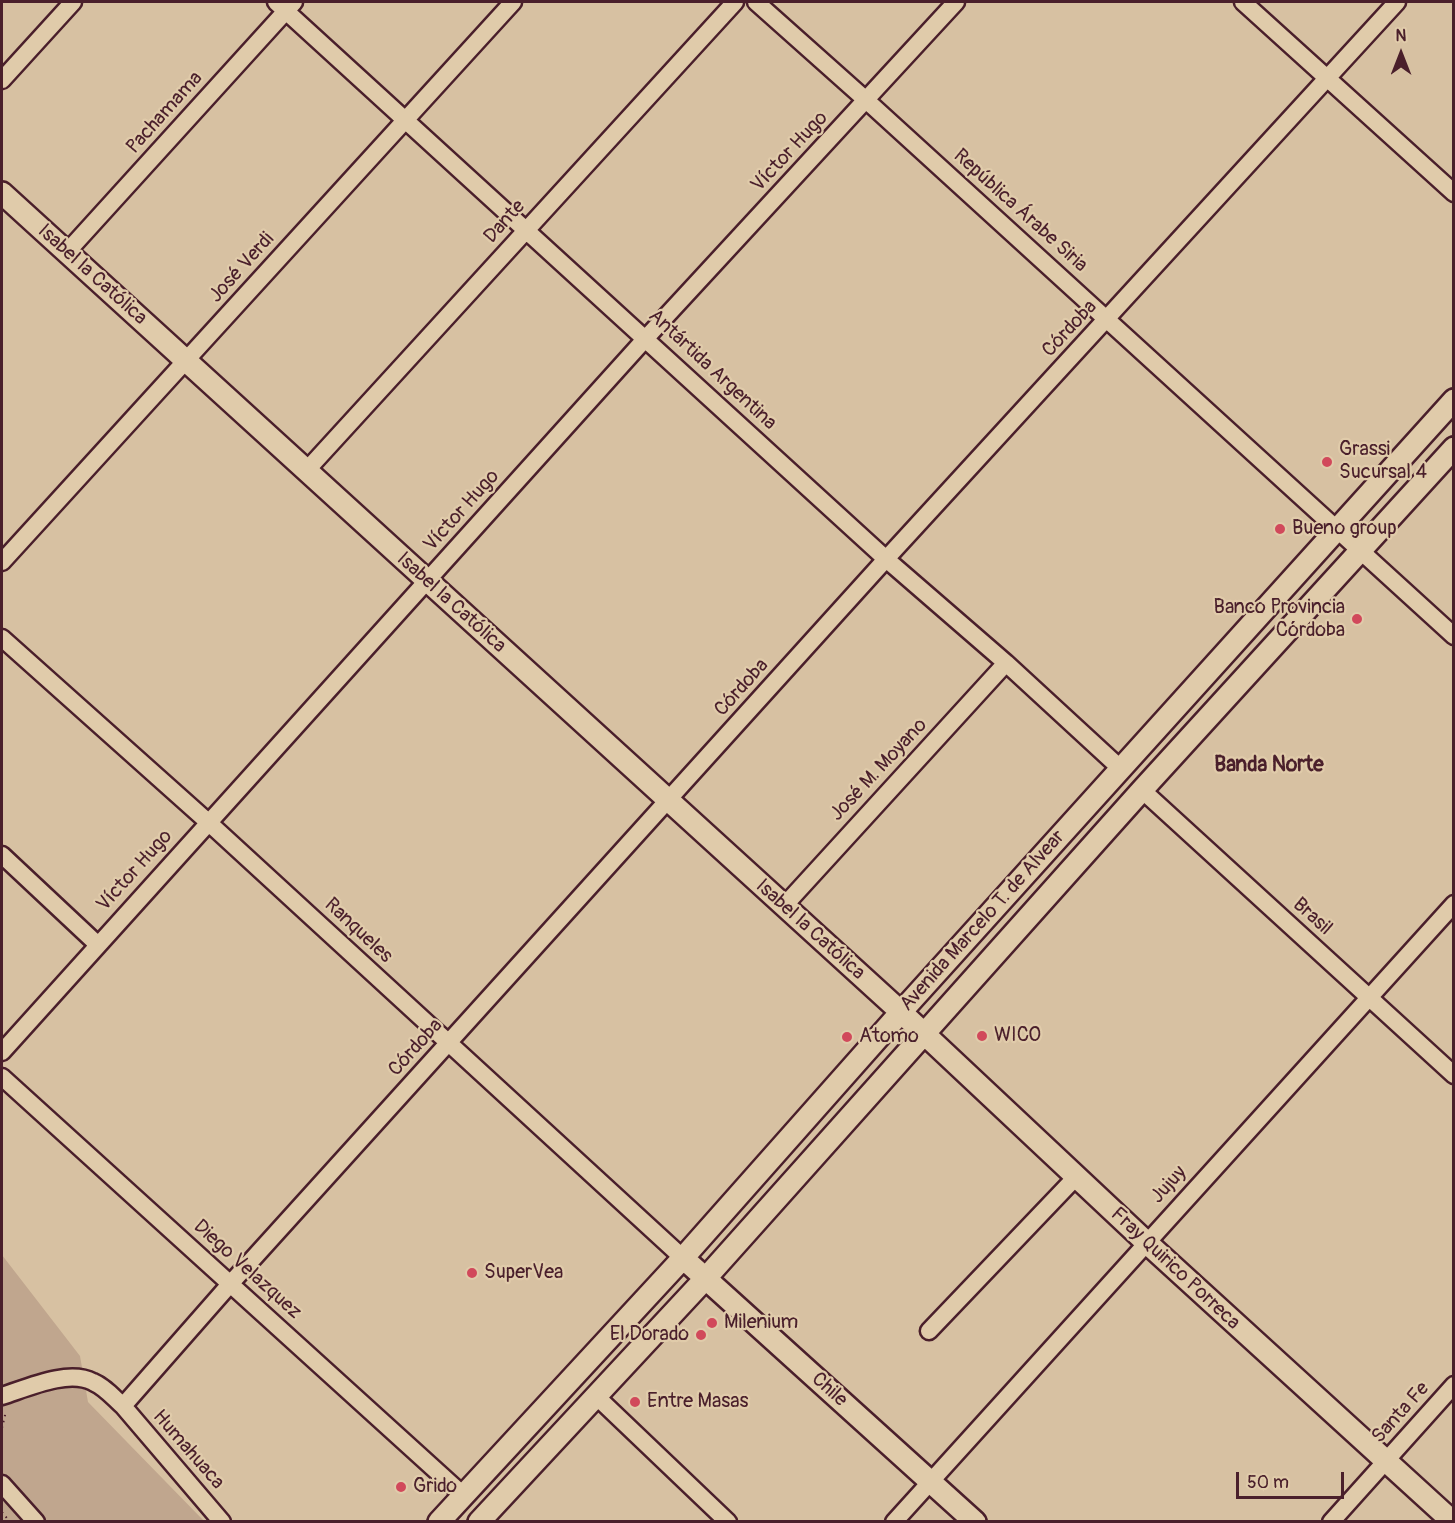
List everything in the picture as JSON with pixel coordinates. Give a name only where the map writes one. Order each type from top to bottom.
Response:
[{"type":"main road","name":"Isabel la Católica","points":[[2,193],[901,1012]]},
{"type":"main road","name":"Avenida Marcelo T. de Alvear","points":[[439,1521],[683,1258],[1120,768],[1454,400]]},
{"type":"main road","name":"Avenida Marcelo T. de Alvear","points":[[486,1519],[705,1279],[1142,790],[1454,448]]},
{"type":"main road","name":"Fray Quirico Porreca","points":[[901,1012],[1146,1242],[1453,1521]]},
{"type":"main road","name":"Chile","points":[[683,1258],[975,1521]]},
{"type":"street","points":[[2,80],[73,2]]},
{"type":"street","name":"José Verdi","points":[[2,562],[513,2]]},
{"type":"street","name":"Dante","points":[[306,471],[735,2]]},
{"type":"street","name":"República Árabe Siria","points":[[756,2],[1454,636]]},
{"type":"street","name":"Víctor Hugo","points":[[2,1052],[646,338],[956,2]]},
{"type":"street","points":[[1243,2],[1454,193]]},
{"type":"street","name":"Córdoba","points":[[123,1406],[231,1283],[886,559],[1397,2]]},
{"type":"street","name":"Antártida Argentina","points":[[285,5],[406,120],[886,559],[1006,663],[1120,768]]},
{"type":"street","name":"Pachamama","points":[[67,252],[285,5]]},
{"type":"street","name":"Ranqueles","points":[[2,638],[208,822],[683,1258]]},
{"type":"street","name":"José M. Moyano","points":[[784,906],[1006,663]]},
{"type":"street","name":"Brasil","points":[[1142,790],[1454,1075]]},
{"type":"street","points":[[2,855],[97,944]]},
{"type":"street","name":"Jujuy","points":[[894,1521],[1454,904]]},
{"type":"street","name":"Diego Velazquez","points":[[2,1077],[463,1495]]},
{"type":"street","points":[[929,1331],[1076,1177]]},
{"type":"street","name":"Humahuaca","points":[[2,1396],[72,1376],[92,1381],[105,1389],[123,1406],[222,1521]]},
{"type":"street","name":"Santa Fe","points":[[1331,1521],[1454,1385]]},
{"type":"street","points":[[597,1397],[728,1521]]},
{"type":"street","points":[[2,1484],[36,1521]]},
{"type":"path","points":[[2,1512],[10,1521]]},
{"type":"shaded area","points":[[2,1255],[80,1356],[88,1402],[204,1521],[2,1521]]},
{"type":"place","name":"Grassi Sucursal 4","points":[[1327,462]]},
{"type":"place","name":"Bueno group","points":[[1280,529]]},
{"type":"place","name":"Banco Provincia Córdoba","points":[[1357,619]]},
{"type":"place","name":"WICO","points":[[982,1036]]},
{"type":"place","name":"Atomo","points":[[847,1037]]},
{"type":"place","name":"SuperVea","points":[[472,1273]]},
{"type":"place","name":"Milenium","points":[[712,1323]]},
{"type":"place","name":"El Dorado","points":[[701,1335]]},
{"type":"place","name":"Entre Masas","points":[[635,1402]]},
{"type":"place","name":"Grido","points":[[401,1487]]},
{"type":"district","name":"Banda Norte","points":[[1269,766]]}]
